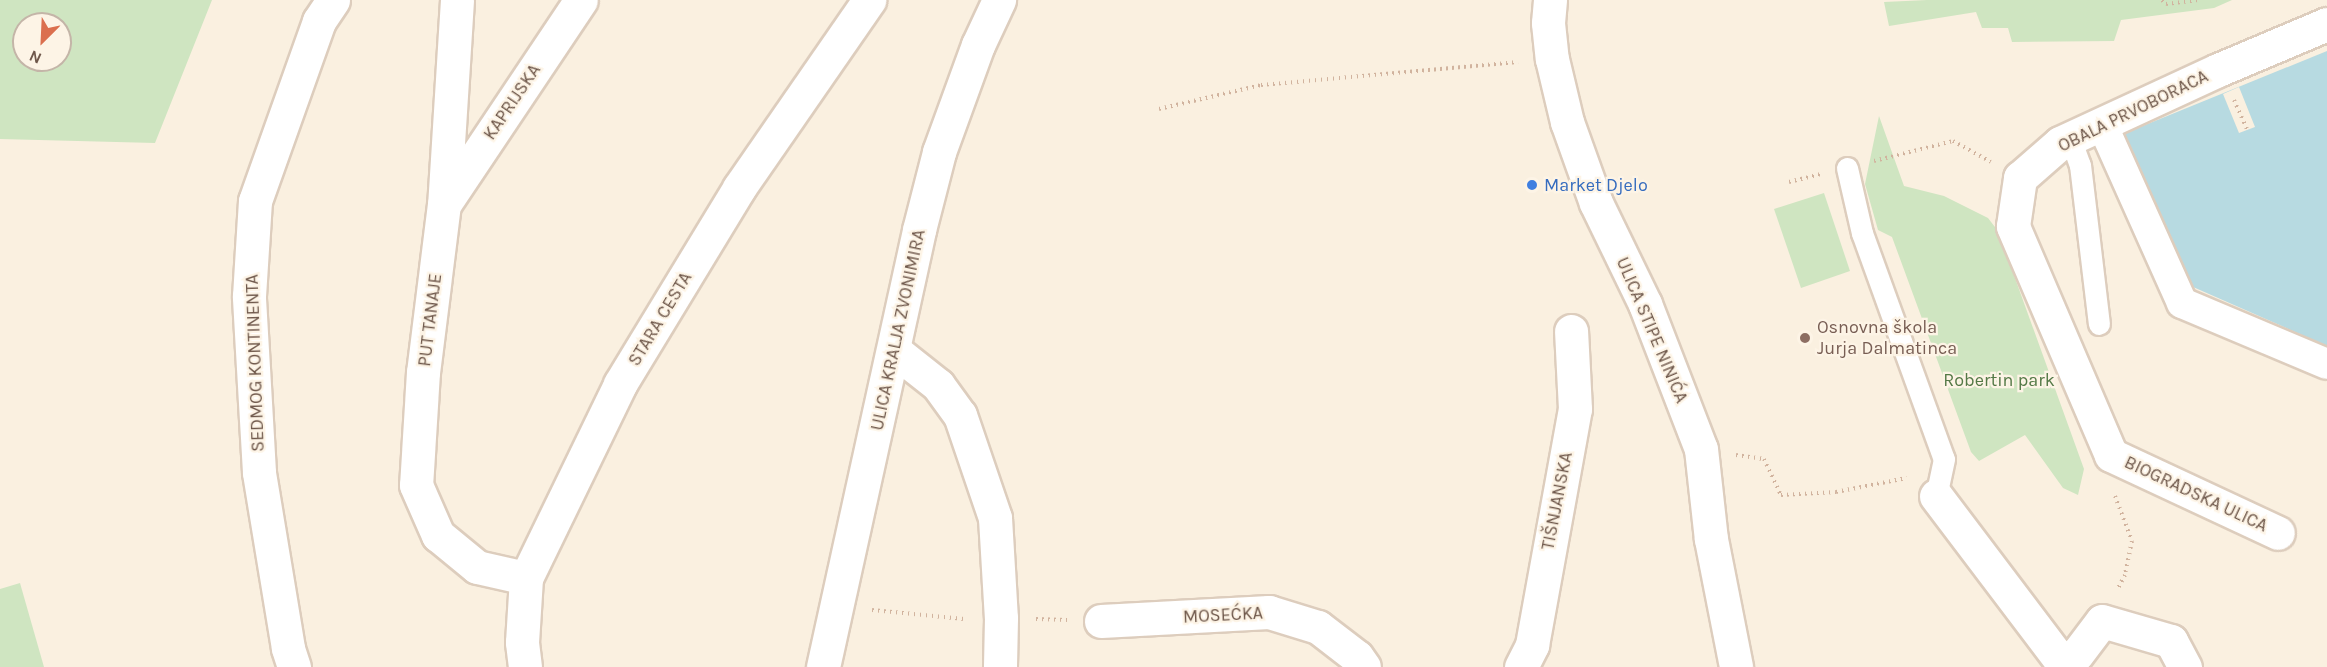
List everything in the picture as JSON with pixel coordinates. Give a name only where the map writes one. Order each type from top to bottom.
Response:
[{"type":"street","name":"SEDMOG KONTINENTA","points":[[294,667],[288,648],[259,472],[249,296],[255,201],[319,21],[333,0]]},
{"type":"street","name":"PUT TANAJE","points":[[457,0],[444,204],[423,372],[416,485],[438,535],[477,567],[526,578]]},
{"type":"street","name":"KAPRIJSKA","points":[[444,204],[581,0]]},
{"type":"street","name":"STARA CESTA","points":[[525,667],[522,642],[526,578],[620,384],[740,188],[869,0]]},
{"type":"street","name":"ULICA KRALJA ZVONIMIRA","points":[[823,667],[895,351],[919,230],[939,152],[978,45],[999,0]]},
{"type":"street","name":"ULICA STIPE NINIĆA","points":[[1550,0],[1548,23],[1552,59],[1567,122],[1596,203],[1645,304],[1701,449],[1711,539],[1736,667]]},
{"type":"street","name":"OBALA PRVOBORACA","points":[[2020,178],[2060,143],[2218,70],[2327,24]]},
{"type":"street","points":[[2102,124],[2182,303],[2327,364]]},
{"type":"street","points":[[2020,178],[2013,226],[2110,467]]},
{"type":"street","name":"TIŠNJANSKA","points":[[1521,667],[1532,645],[1575,409],[1571,331]]},
{"type":"street","points":[[895,351],[938,385],[960,415],[995,518],[1001,618],[1000,667]]},
{"type":"street","name":"BIOGRADSKA ULICA","points":[[2110,467],[2278,533]]},
{"type":"street","points":[[1936,496],[2059,664],[2077,654],[2102,621],[2171,641],[2185,667]]},
{"type":"street","name":"MOSEĆKA","points":[[1101,621],[1269,612],[1318,627],[1357,657],[1364,667]]},
{"type":"lane","points":[[2070,138],[2080,165],[2100,324]]},
{"type":"lane","points":[[1847,168],[1862,233],[1944,459],[1936,496]]},
{"type":"path","points":[[2163,0],[2166,4],[2200,0]]},
{"type":"path","points":[[1159,109],[1261,84],[1552,59]]},
{"type":"path","points":[[2230,91],[2247,129]]},
{"type":"path","points":[[1953,141],[2020,178]]},
{"type":"path","points":[[1701,449],[1764,459],[1781,495],[1836,492],[1906,477],[1936,496]]},
{"type":"path","name":"BIOGRADSKA ULICA","points":[[2102,621],[2125,575],[2132,541],[2110,467]]},
{"type":"green space","points":[[0,0],[212,0],[155,143],[0,139]]},
{"type":"green space","points":[[2232,0],[2214,8],[2121,20],[2114,41],[2012,42],[2008,28],[1982,28],[1976,12],[1889,26],[1884,2]]},
{"type":"green space","name":"Robertin park","points":[[1879,116],[1904,186],[1944,196],[1988,218],[1998,231],[2084,469],[2078,495],[2063,488],[2025,435],[1979,461],[1971,452],[1892,237],[1878,230],[1865,184]]},
{"type":"green space","points":[[1824,193],[1850,271],[1801,288],[1774,209]]},
{"type":"green space","points":[[20,583],[44,667],[0,667],[0,589]]},
{"type":"water","points":[[2327,51],[2327,346],[2184,283],[2123,134]]},
{"type":"pier","points":[[2239,87],[2255,127],[2239,133],[2223,94]]},
{"type":"place","name":"Market Djelo","points":[[1532,185]]},
{"type":"place","name":"Osnovna škola Jurja Dalmatinca","points":[[1805,338]]}]
